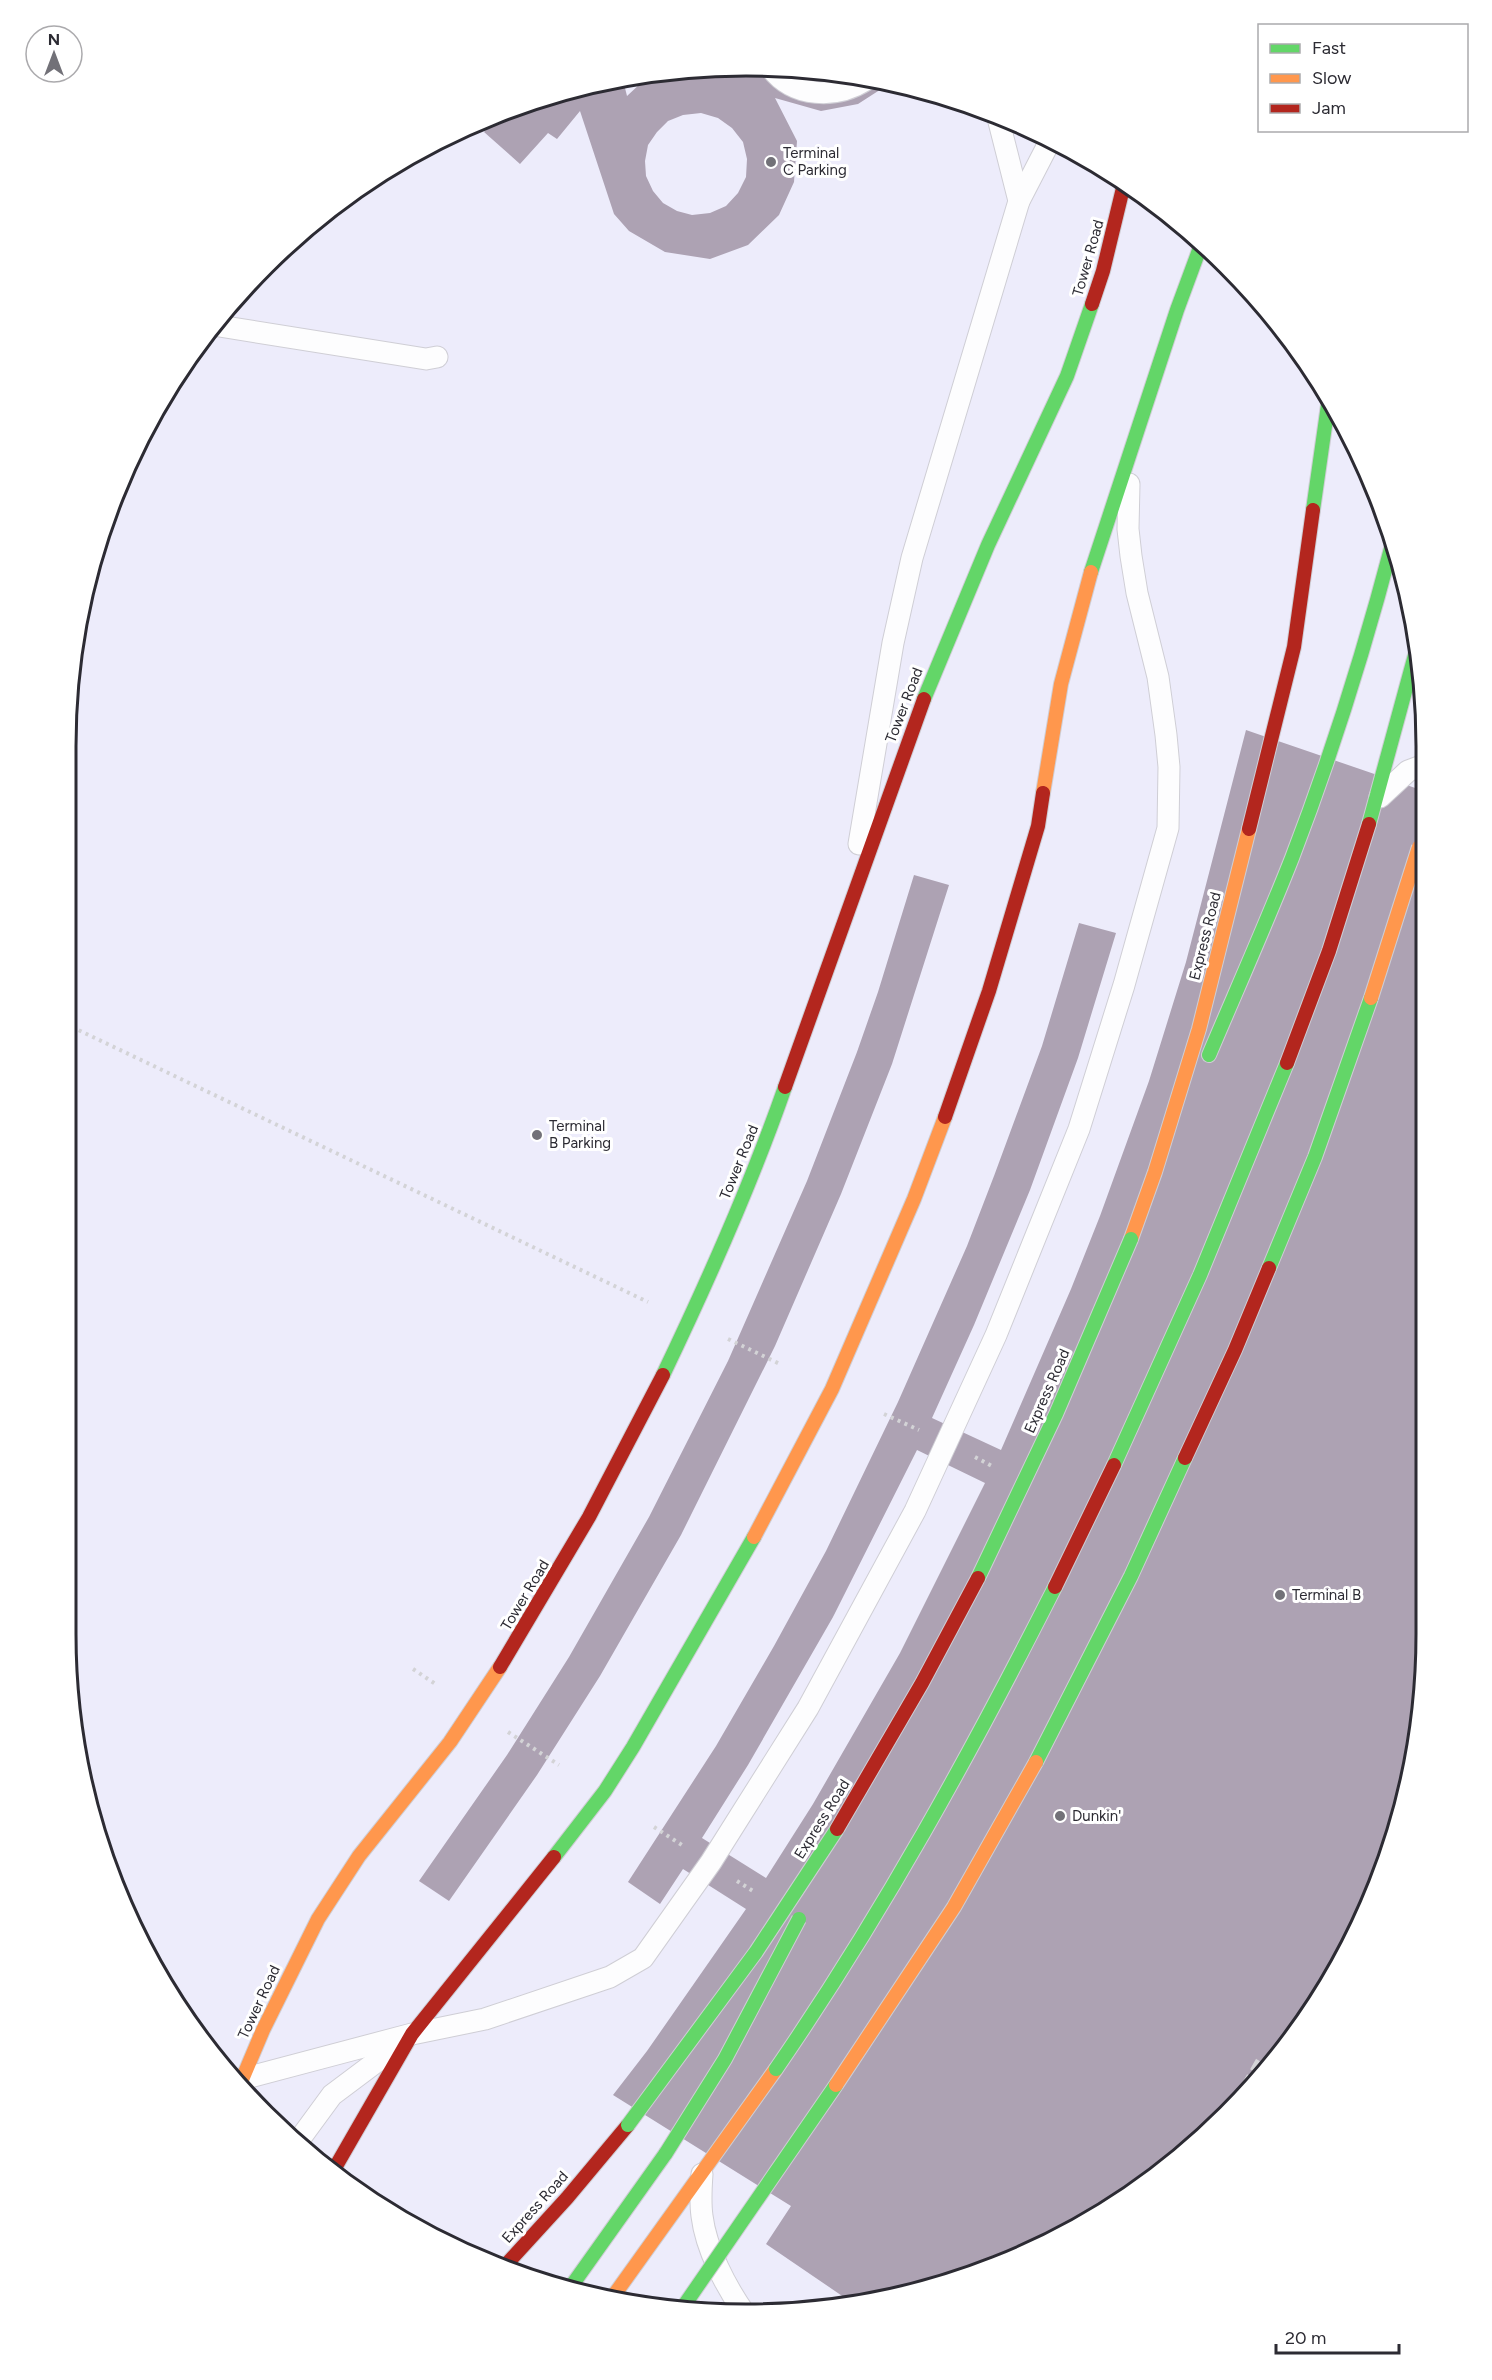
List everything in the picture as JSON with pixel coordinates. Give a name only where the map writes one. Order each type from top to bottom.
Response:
[{"type":"street","name":"Tower Road","points":[[244,2076],[263,2030],[318,1919],[359,1856],[450,1742],[485,1692],[552,1583],[643,1415],[702,1293],[764,1147],[927,689],[998,524],[1067,376],[1103,272],[1122,192]]},
{"type":"street","points":[[337,2164],[412,2034],[605,1791],[661,1701],[739,1565],[832,1389],[914,1199],[965,1064],[1038,826],[1061,684],[1071,638],[1130,449],[1198,253]]},
{"type":"street","name":"Express Road","points":[[510,2260],[567,2198],[628,2125],[755,1954],[868,1777],[945,1640],[1010,1515],[1131,1239],[1159,1162],[1199,1029],[1294,647],[1327,413]]},
{"type":"street","points":[[1204,1066],[1291,861],[1337,731],[1388,558]]},
{"type":"street","points":[[617,2291],[808,2023],[890,1896],[973,1747],[1092,1515],[1221,1226],[1293,1051],[1333,938],[1411,670]]},
{"type":"street","points":[[687,2301],[870,2035],[954,1907],[1028,1777],[1131,1576],[1235,1350],[1316,1157],[1365,1017],[1416,856]]},
{"type":"street","points":[[1131,1239],[1195,1088]]},
{"type":"street","points":[[575,2281],[666,2153],[753,2010],[868,1777]]},
{"type":"lane","points":[[780,78],[797,89],[820,93],[844,91],[855,86]]},
{"type":"lane","points":[[1000,126],[1019,201]]},
{"type":"lane","points":[[848,909],[893,643],[909,568],[1019,201],[1046,148]]},
{"type":"lane","points":[[226,324],[426,359],[437,357]]},
{"type":"lane","points":[[247,2080],[412,2034],[485,2019],[591,1985],[629,1968],[643,1958],[711,1862],[808,1708],[915,1511],[996,1335],[1079,1129],[1124,985],[1168,828],[1169,767],[1163,705],[1131,556],[1128,500],[1130,449]]},
{"type":"lane","points":[[1372,808],[1398,778],[1416,768]]},
{"type":"lane","points":[[303,2135],[332,2095],[412,2034]]},
{"type":"lane","points":[[702,2174],[702,2218],[708,2242],[738,2304]]},
{"type":"path","points":[[76,1029],[648,1302]]},
{"type":"path","points":[[728,1340],[782,1365]]},
{"type":"path","points":[[885,1414],[925,1433]]},
{"type":"path","points":[[973,1456],[993,1466]]},
{"type":"path","points":[[413,1669],[437,1685]]},
{"type":"path","points":[[508,1732],[559,1765]]},
{"type":"path","points":[[654,1827],[693,1852]]},
{"type":"path","points":[[736,1880],[756,1893]]},
{"type":"shaded area","points":[[746,76],[833,82],[877,89],[919,99],[1002,127],[1081,166],[1118,189],[1187,243],[1249,305],[1277,338],[1326,411],[1365,490],[1380,531],[1403,615],[1410,659],[1416,746],[1416,1634],[1414,1678],[1403,1765],[1380,1849],[1365,1890],[1346,1930],[1303,2006],[1249,2075],[1219,2107],[1154,2165],[1081,2214],[1002,2253],[919,2281],[833,2298],[746,2304],[659,2298],[615,2291],[573,2281],[490,2253],[411,2214],[338,2165],[273,2107],[243,2075],[189,2006],[166,1969],[127,1890],[99,1807],[82,1721],[76,1634],[76,746],[78,702],[89,615],[112,531],[127,490],[146,450],[189,374],[215,338],[273,273],[338,215],[374,189],[411,166],[490,127],[573,99],[615,89],[659,82]]},
{"type":"building","name":"Terminal C Parking","points":[[746,76],[833,82],[880,90],[858,104],[821,111],[775,98],[797,141],[794,182],[779,215],[748,245],[710,259],[665,252],[629,231],[614,214],[580,111],[557,139],[548,133],[520,164],[484,132],[490,127],[573,99],[625,87],[627,96],[639,85]],"holes":[[[701,113],[718,118],[732,128],[743,142],[747,159],[746,177],[738,193],[726,206],[710,213],[692,215],[677,211],[663,203],[653,191],[646,176],[645,161],[648,145],[657,132],[668,121],[683,115]]]},
{"type":"building","points":[[1246,730],[1416,788],[1416,1634],[1410,1721],[1393,1807],[1365,1890],[1326,1969],[1303,2006],[1249,2075],[1187,2137],[1118,2191],[1081,2214],[1002,2253],[919,2281],[843,2296],[766,2244],[791,2206],[613,2095],[647,2051],[746,1909],[683,1869],[660,1904],[628,1882],[716,1746],[774,1646],[826,1551],[898,1402],[967,1246],[994,1176],[1042,1046],[1079,923],[1116,933],[1078,1058],[1030,1190],[974,1325],[932,1418],[1001,1450],[1071,1289],[1149,1081],[1186,962]],"holes":[[[917,1450],[985,1483],[900,1653],[813,1804],[766,1878],[702,1838],[748,1765],[833,1617]]]},
{"type":"building","points":[[914,875],[949,885],[892,1064],[841,1194],[775,1346],[681,1535],[600,1676],[537,1775],[449,1901],[419,1881],[507,1755],[569,1657],[649,1517],[728,1361],[807,1181],[857,1052]]},
{"type":"railway","points":[[1250,2074],[1258,2060]]},
{"type":"traffic: fast","points":[[1091,572],[1177,310],[1198,253]]},
{"type":"traffic: fast","points":[[924,699],[988,545],[1067,376],[1092,304]]},
{"type":"traffic: fast","points":[[1313,510],[1327,413]]},
{"type":"traffic: fast","points":[[1209,1055],[1307,819],[1347,701],[1388,558]]},
{"type":"traffic: fast","points":[[1369,824],[1411,670]]},
{"type":"traffic: fast","points":[[1269,1268],[1315,1157],[1371,998]]},
{"type":"traffic: fast","points":[[1114,1465],[1200,1275],[1287,1063]]},
{"type":"traffic: fast","points":[[663,1375],[728,1232],[785,1087]]},
{"type":"traffic: fast","points":[[978,1578],[1056,1414],[1131,1239]]},
{"type":"traffic: fast","points":[[1036,1762],[1131,1576],[1185,1458]]},
{"type":"traffic: fast","points":[[554,1857],[605,1791],[633,1747],[754,1537]]},
{"type":"traffic: fast","points":[[776,2069],[889,1893],[958,1772],[1055,1587]]},
{"type":"traffic: fast","points":[[628,2125],[756,1952],[837,1829]]},
{"type":"traffic: fast","points":[[666,2153],[725,2059],[799,1919]]},
{"type":"traffic: fast","points":[[687,2301],[836,2085]]},
{"type":"traffic: fast","points":[[575,2281],[666,2153]]},
{"type":"traffic: slow","points":[[1043,793],[1061,684],[1091,572]]},
{"type":"traffic: slow","points":[[1131,1239],[1155,1172],[1199,1029],[1249,829]]},
{"type":"traffic: slow","points":[[1371,998],[1416,856]]},
{"type":"traffic: slow","points":[[754,1537],[832,1389],[914,1199],[945,1117]]},
{"type":"traffic: slow","points":[[244,2076],[263,2030],[318,1919],[359,1856],[450,1742],[500,1667]]},
{"type":"traffic: slow","points":[[836,2085],[954,1907],[1036,1762]]},
{"type":"traffic: slow","points":[[617,2291],[776,2069]]},
{"type":"traffic: jam","points":[[1092,304],[1103,271],[1122,192]]},
{"type":"traffic: jam","points":[[1249,829],[1294,647],[1313,510]]},
{"type":"traffic: jam","points":[[785,1087],[924,699]]},
{"type":"traffic: jam","points":[[945,1117],[989,991],[1038,826],[1043,793]]},
{"type":"traffic: jam","points":[[1287,1063],[1329,951],[1369,824]]},
{"type":"traffic: jam","points":[[1185,1458],[1235,1350],[1269,1268]]},
{"type":"traffic: jam","points":[[500,1667],[589,1517],[663,1375]]},
{"type":"traffic: jam","points":[[1055,1587],[1114,1465]]},
{"type":"traffic: jam","points":[[837,1829],[922,1683],[978,1578]]},
{"type":"traffic: jam","points":[[337,2164],[412,2034],[554,1857]]},
{"type":"traffic: jam","points":[[510,2260],[567,2198],[628,2125]]},
{"type":"place","name":"Terminal C Parking","points":[[771,162]]},
{"type":"place","name":"Terminal B Parking","points":[[537,1135]]},
{"type":"place","name":"Terminal B","points":[[1280,1595]]},
{"type":"place","name":"Dunkin'","points":[[1060,1816]]}]
